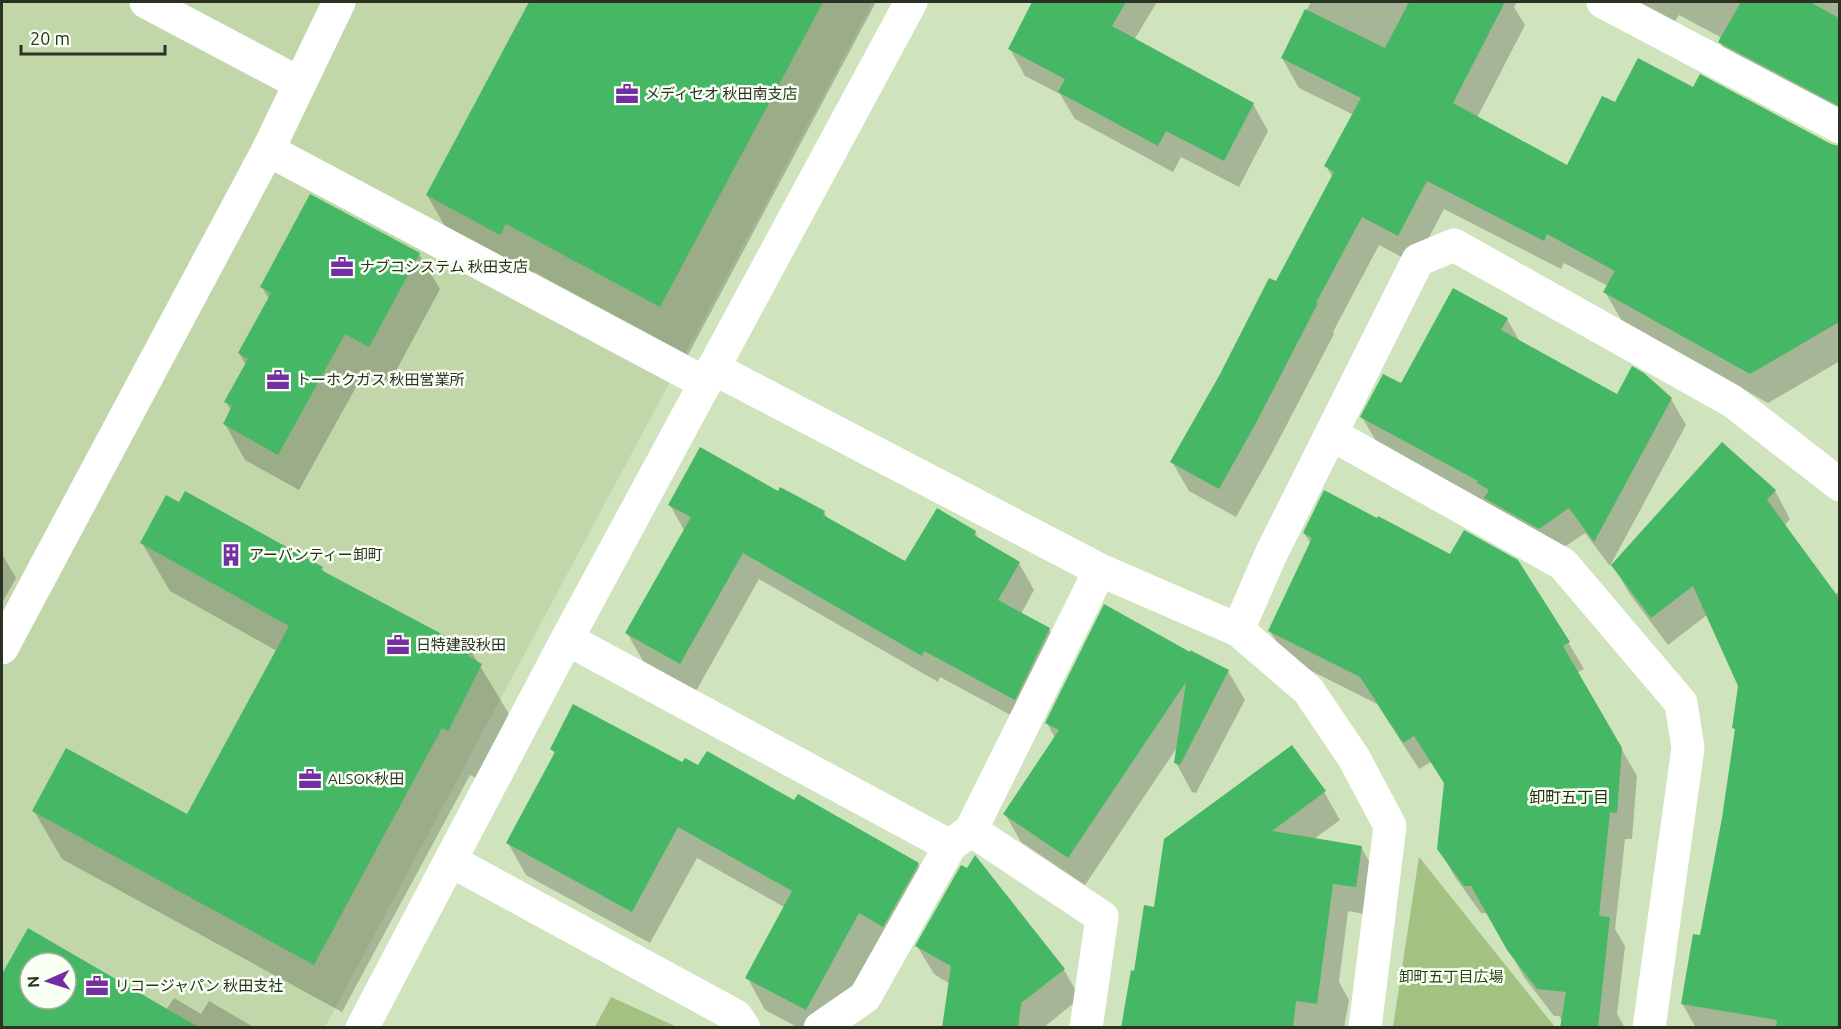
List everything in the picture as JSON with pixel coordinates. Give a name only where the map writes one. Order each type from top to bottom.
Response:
[{"type":"street","points":[[146,2],[299,83]]},
{"type":"street","points":[[2,648],[268,150],[339,2]]},
{"type":"street","points":[[362,1028],[567,639],[911,2]]},
{"type":"street","points":[[1603,2],[1839,127]]},
{"type":"street","points":[[268,150],[709,376],[1100,570],[1238,630],[1308,690],[1354,758],[1390,826],[1365,1028]]},
{"type":"street","points":[[1238,630],[1271,554],[1418,260],[1454,245],[1732,401],[1839,485]]},
{"type":"street","points":[[1331,434],[1563,564],[1681,703],[1688,748],[1649,1028]]},
{"type":"street","points":[[820,1028],[865,997],[961,838],[1100,570]]},
{"type":"street","points":[[567,639],[961,838],[1102,917],[1086,1028]]},
{"type":"street","points":[[451,861],[736,1016],[744,1028]]},
{"type":"shaded area","points":[[2,2],[873,2],[325,1027],[2,1028]]},
{"type":"green space","name":"卸町五丁目広場","points":[[1419,857],[1555,1027],[1393,1027]]},
{"type":"green space","points":[[611,997],[677,1027],[595,1027]]},
{"type":"building","name":"メディセオ 秋田南支店","points":[[529,2],[823,2],[660,307],[506,224],[500,235],[426,195]]},
{"type":"building","points":[[1032,2],[1126,2],[1112,26],[1254,103],[1224,161],[1166,131],[1158,146],[1058,92],[1065,79],[1008,49]]},
{"type":"building","points":[[1409,2],[1505,2],[1453,103],[1567,165],[1602,96],[1615,102],[1638,58],[1693,87],[1700,74],[1831,144],[1839,146],[1839,322],[1750,374],[1603,292],[1615,271],[1547,234],[1544,241],[1427,181],[1398,236],[1362,217],[1256,423],[1219,489],[1170,462],[1219,376],[1269,278],[1276,281],[1334,172],[1324,166],[1361,98],[1281,58],[1305,9],[1385,48]]},
{"type":"building","points":[[1741,2],[1810,2],[1839,18],[1839,106],[1718,42]]},
{"type":"building","points":[[310,194],[420,253],[369,347],[345,334],[278,455],[223,424],[232,406],[224,402],[248,359],[238,353],[271,293],[260,287]]},
{"type":"building","points":[[1453,288],[1508,318],[1501,330],[1617,394],[1632,366],[1644,373],[1672,398],[1594,542],[1569,508],[1539,529],[1484,498],[1489,490],[1477,483],[1478,481],[1360,417],[1383,374],[1401,383]]},
{"type":"building","points":[[1722,442],[1776,490],[1767,500],[1839,598],[1839,1028],[1776,1028],[1777,1020],[1681,1004],[1693,934],[1700,935],[1722,818],[1735,729],[1732,728],[1738,686],[1693,586],[1651,618],[1611,565]]},
{"type":"building","points":[[700,447],[778,491],[780,487],[825,511],[823,515],[905,561],[937,508],[976,531],[974,535],[1020,562],[998,600],[1050,628],[1015,700],[924,651],[922,656],[743,553],[680,664],[625,633],[691,517],[668,505]]},
{"type":"building","points":[[1324,490],[1450,554],[1464,530],[1518,560],[1570,642],[1563,646],[1622,748],[1617,813],[1610,812],[1599,916],[1610,917],[1598,1028],[1560,1028],[1566,992],[1537,989],[1507,950],[1471,886],[1464,886],[1437,849],[1444,783],[1414,736],[1403,743],[1360,677],[1268,631],[1312,538],[1303,533]]},
{"type":"building","name":"ALSOK秋田","points":[[185,491],[323,567],[321,570],[472,650],[468,656],[482,664],[448,731],[442,728],[314,965],[32,811],[66,748],[187,814],[289,626],[140,543],[166,495],[179,502]]},
{"type":"building","points":[[1104,604],[1190,652],[1190,650],[1229,670],[1180,765],[1174,763],[1186,682],[1068,858],[1003,814],[1059,730],[1045,723]]},
{"type":"building","points":[[573,704],[682,762],[685,758],[698,765],[707,751],[794,800],[798,794],[919,863],[883,927],[859,913],[806,1010],[745,978],[792,891],[678,827],[632,912],[506,843],[555,752],[550,749]]},
{"type":"building","points":[[1292,745],[1326,791],[1272,831],[1362,846],[1356,887],[1333,884],[1317,1004],[1296,1001],[1293,1028],[1121,1028],[1131,970],[1134,971],[1144,905],[1154,907],[1164,839]]},
{"type":"building","points":[[975,855],[1065,969],[1021,1003],[1018,1028],[942,1028],[951,966],[915,946],[961,865],[967,868]]},
{"type":"building","name":"リコージャパン 秋田支社","points":[[28,928],[68,951],[18,951],[18,1011],[78,1011],[78,957],[200,1028],[2,1028],[2,974]]},
{"type":"place","name":"メディセオ 秋田南支店","points":[[627,94]]},
{"type":"place","name":"ナブコシステム 秋田支店","points":[[342,267]]},
{"type":"place","name":"トーホクガス 秋田営業所","points":[[278,380]]},
{"type":"place","name":"アーバンティー卸町","points":[[231,555]]},
{"type":"place","name":"日特建設秋田","points":[[398,645]]},
{"type":"place","name":"ALSOK秋田","points":[[310,779]]},
{"type":"place","name":"リコージャパン 秋田支社","points":[[97,986]]},
{"type":"district","name":"卸町五丁目","points":[[1569,797]]}]
